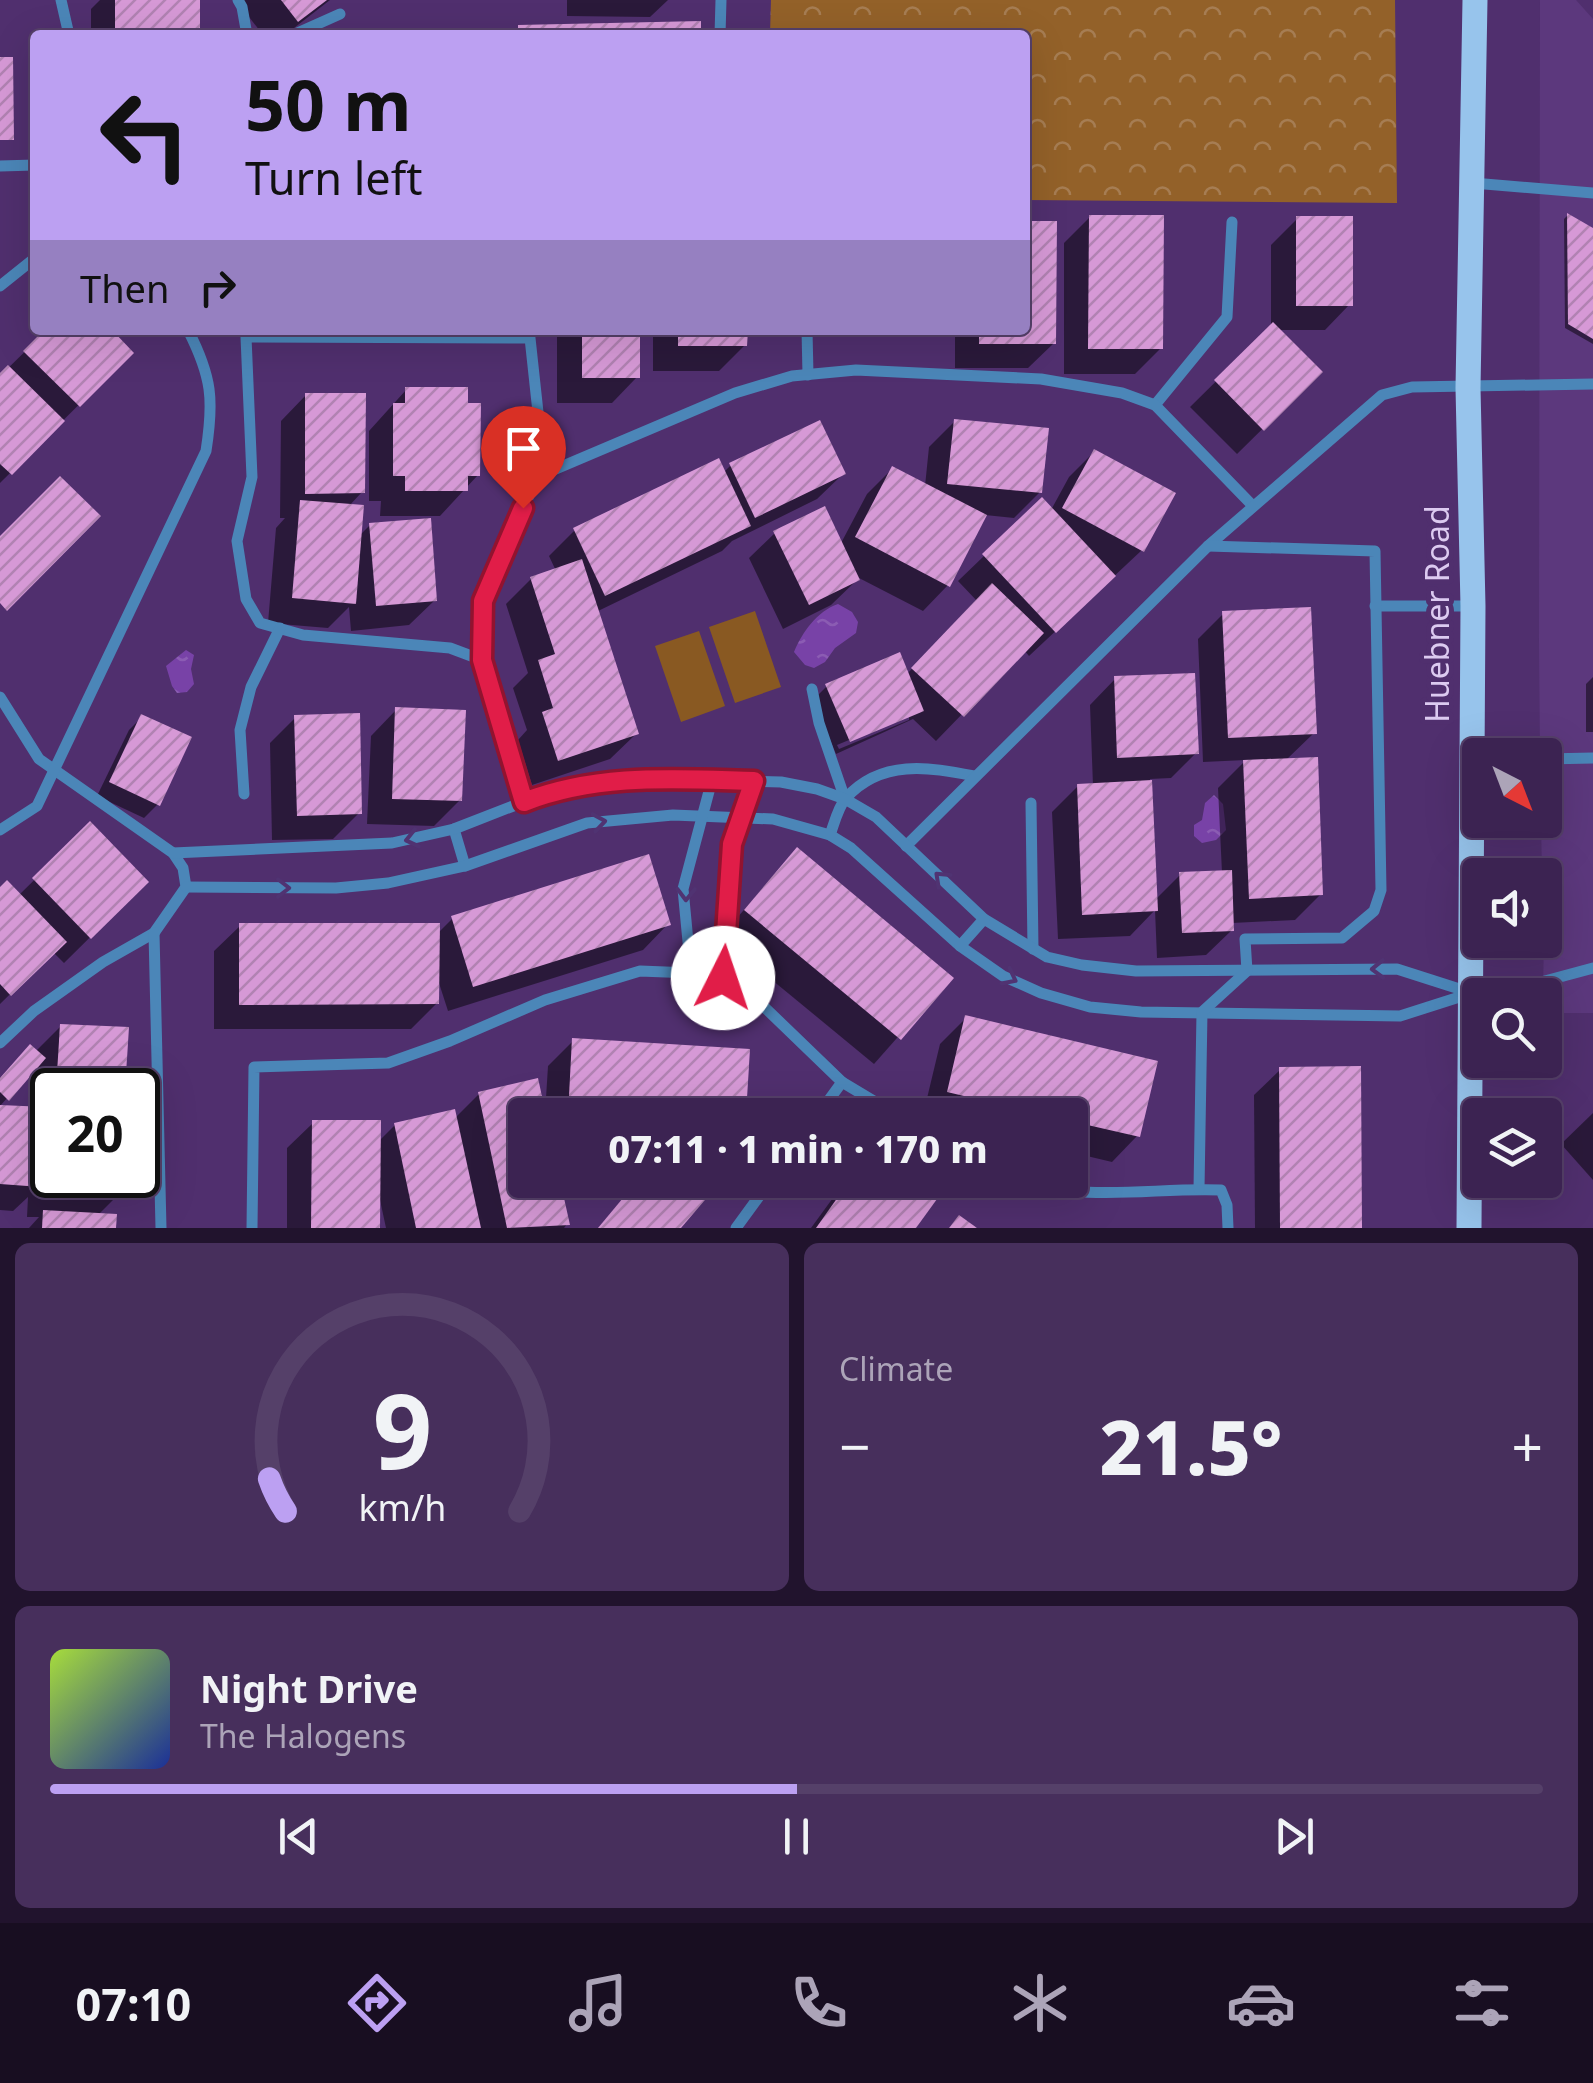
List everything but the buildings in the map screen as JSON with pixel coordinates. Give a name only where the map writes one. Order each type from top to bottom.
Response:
[{"type":"main road","name":"Huebner Road","points":[[1475,0],[1468,388],[1476,738]]},
{"type":"main road","name":"Huebner Road","points":[[1472,978],[1475,838]]},
{"type":"main road","name":"Huebner Road","points":[[1469,1228],[1471,1078]]},
{"type":"lane","points":[[61,0],[68,30]]},
{"type":"lane","points":[[238,0],[246,30]]},
{"type":"lane","points":[[720,30],[721,0]]},
{"type":"lane","points":[[303,30],[340,14]]},
{"type":"lane","points":[[0,166],[30,165]]},
{"type":"lane","points":[[1472,183],[1593,193]]},
{"type":"lane","points":[[1155,405],[1227,318],[1232,222]]},
{"type":"lane","points":[[0,286],[30,262]]},
{"type":"lane","points":[[0,830],[37,806],[206,451],[213,406],[200,354],[190,335]]},
{"type":"lane","points":[[278,335],[246,337],[252,478],[237,541],[246,599],[260,623],[303,635],[450,648],[482,660]]},
{"type":"lane","points":[[353,335],[530,338],[541,440],[537,476],[483,601],[482,660],[524,802]]},
{"type":"lane","points":[[807,335],[808,374]]},
{"type":"lane","points":[[537,476],[735,393],[808,374],[856,370],[1041,379],[1122,393],[1155,405],[1252,505]]},
{"type":"lane","points":[[906,846],[1208,546],[1382,395],[1412,387],[1593,384]]},
{"type":"lane","points":[[1199,1189],[1202,1012],[1246,972],[1246,939],[1342,938],[1374,911],[1381,890],[1374,551],[1208,546]]},
{"type":"lane","points":[[1376,606],[1473,606]]},
{"type":"lane","points":[[244,794],[240,730],[252,688],[280,628]]},
{"type":"lane","points":[[812,689],[818,723],[845,799]]},
{"type":"lane","points":[[0,697],[39,759],[173,853],[183,868],[186,887],[154,933],[76,981],[34,1011],[0,1043]]},
{"type":"lane","points":[[1562,759],[1593,758]]},
{"type":"lane","points":[[830,835],[845,799],[884,771],[926,766],[974,776]]},
{"type":"lane","points":[[173,853],[392,843],[454,829],[544,794],[610,780],[754,781],[817,788],[876,817],[984,919],[1046,956],[1136,971],[1397,969],[1462,990]]},
{"type":"lane","points":[[690,974],[683,889],[712,780]]},
{"type":"lane","points":[[723,978],[732,844],[754,781]]},
{"type":"lane","points":[[1032,803],[1033,949]]},
{"type":"lane","points":[[186,887],[336,888],[388,883],[466,866],[587,823],[658,816],[774,819],[830,835],[851,848],[960,946],[1003,976],[1041,993],[1090,1007],[1400,1016],[1462,996]]},
{"type":"lane","points":[[454,829],[466,866]]},
{"type":"lane","points":[[960,946],[984,919]]},
{"type":"lane","points":[[154,933],[161,1228]]},
{"type":"lane","points":[[1556,978],[1593,968]]},
{"type":"lane","points":[[252,1228],[254,1068],[388,1063],[450,1042],[545,1000],[640,971],[723,978],[757,1000],[842,1082],[869,1098]]},
{"type":"lane","points":[[830,1098],[842,1082]]},
{"type":"lane","points":[[1088,1193],[1221,1190],[1228,1205],[1228,1228]]},
{"type":"lane","points":[[736,1228],[758,1198]]},
{"type":"shaded area","points":[[1540,0],[1576,0],[1593,19],[1593,1013],[1562,1013],[1562,978],[1543,978],[1544,958],[1562,958],[1562,858],[1542,858],[1541,838],[1562,838],[1562,738],[1540,738]]},
{"type":"shaded area","points":[[755,611],[781,687],[735,703],[709,627]]},
{"type":"shaded area","points":[[699,631],[725,706],[681,722],[655,646]]},
{"type":"green space","points":[[771,0],[1395,0],[1397,203],[1030,200],[1030,30],[770,30]]},
{"type":"water","points":[[838,604],[852,612],[858,622],[856,633],[835,648],[825,662],[814,668],[805,665],[794,652],[797,645],[817,617]]},
{"type":"water","points":[[186,650],[194,655],[194,684],[187,692],[177,693],[166,666]]},
{"type":"water","points":[[1214,795],[1223,804],[1226,830],[1216,840],[1202,843],[1194,836],[1194,825],[1202,820],[1205,803]]},
{"type":"route","points":[[523,508],[483,601],[482,660],[524,802],[610,780],[754,781],[732,844],[723,978]]}]
